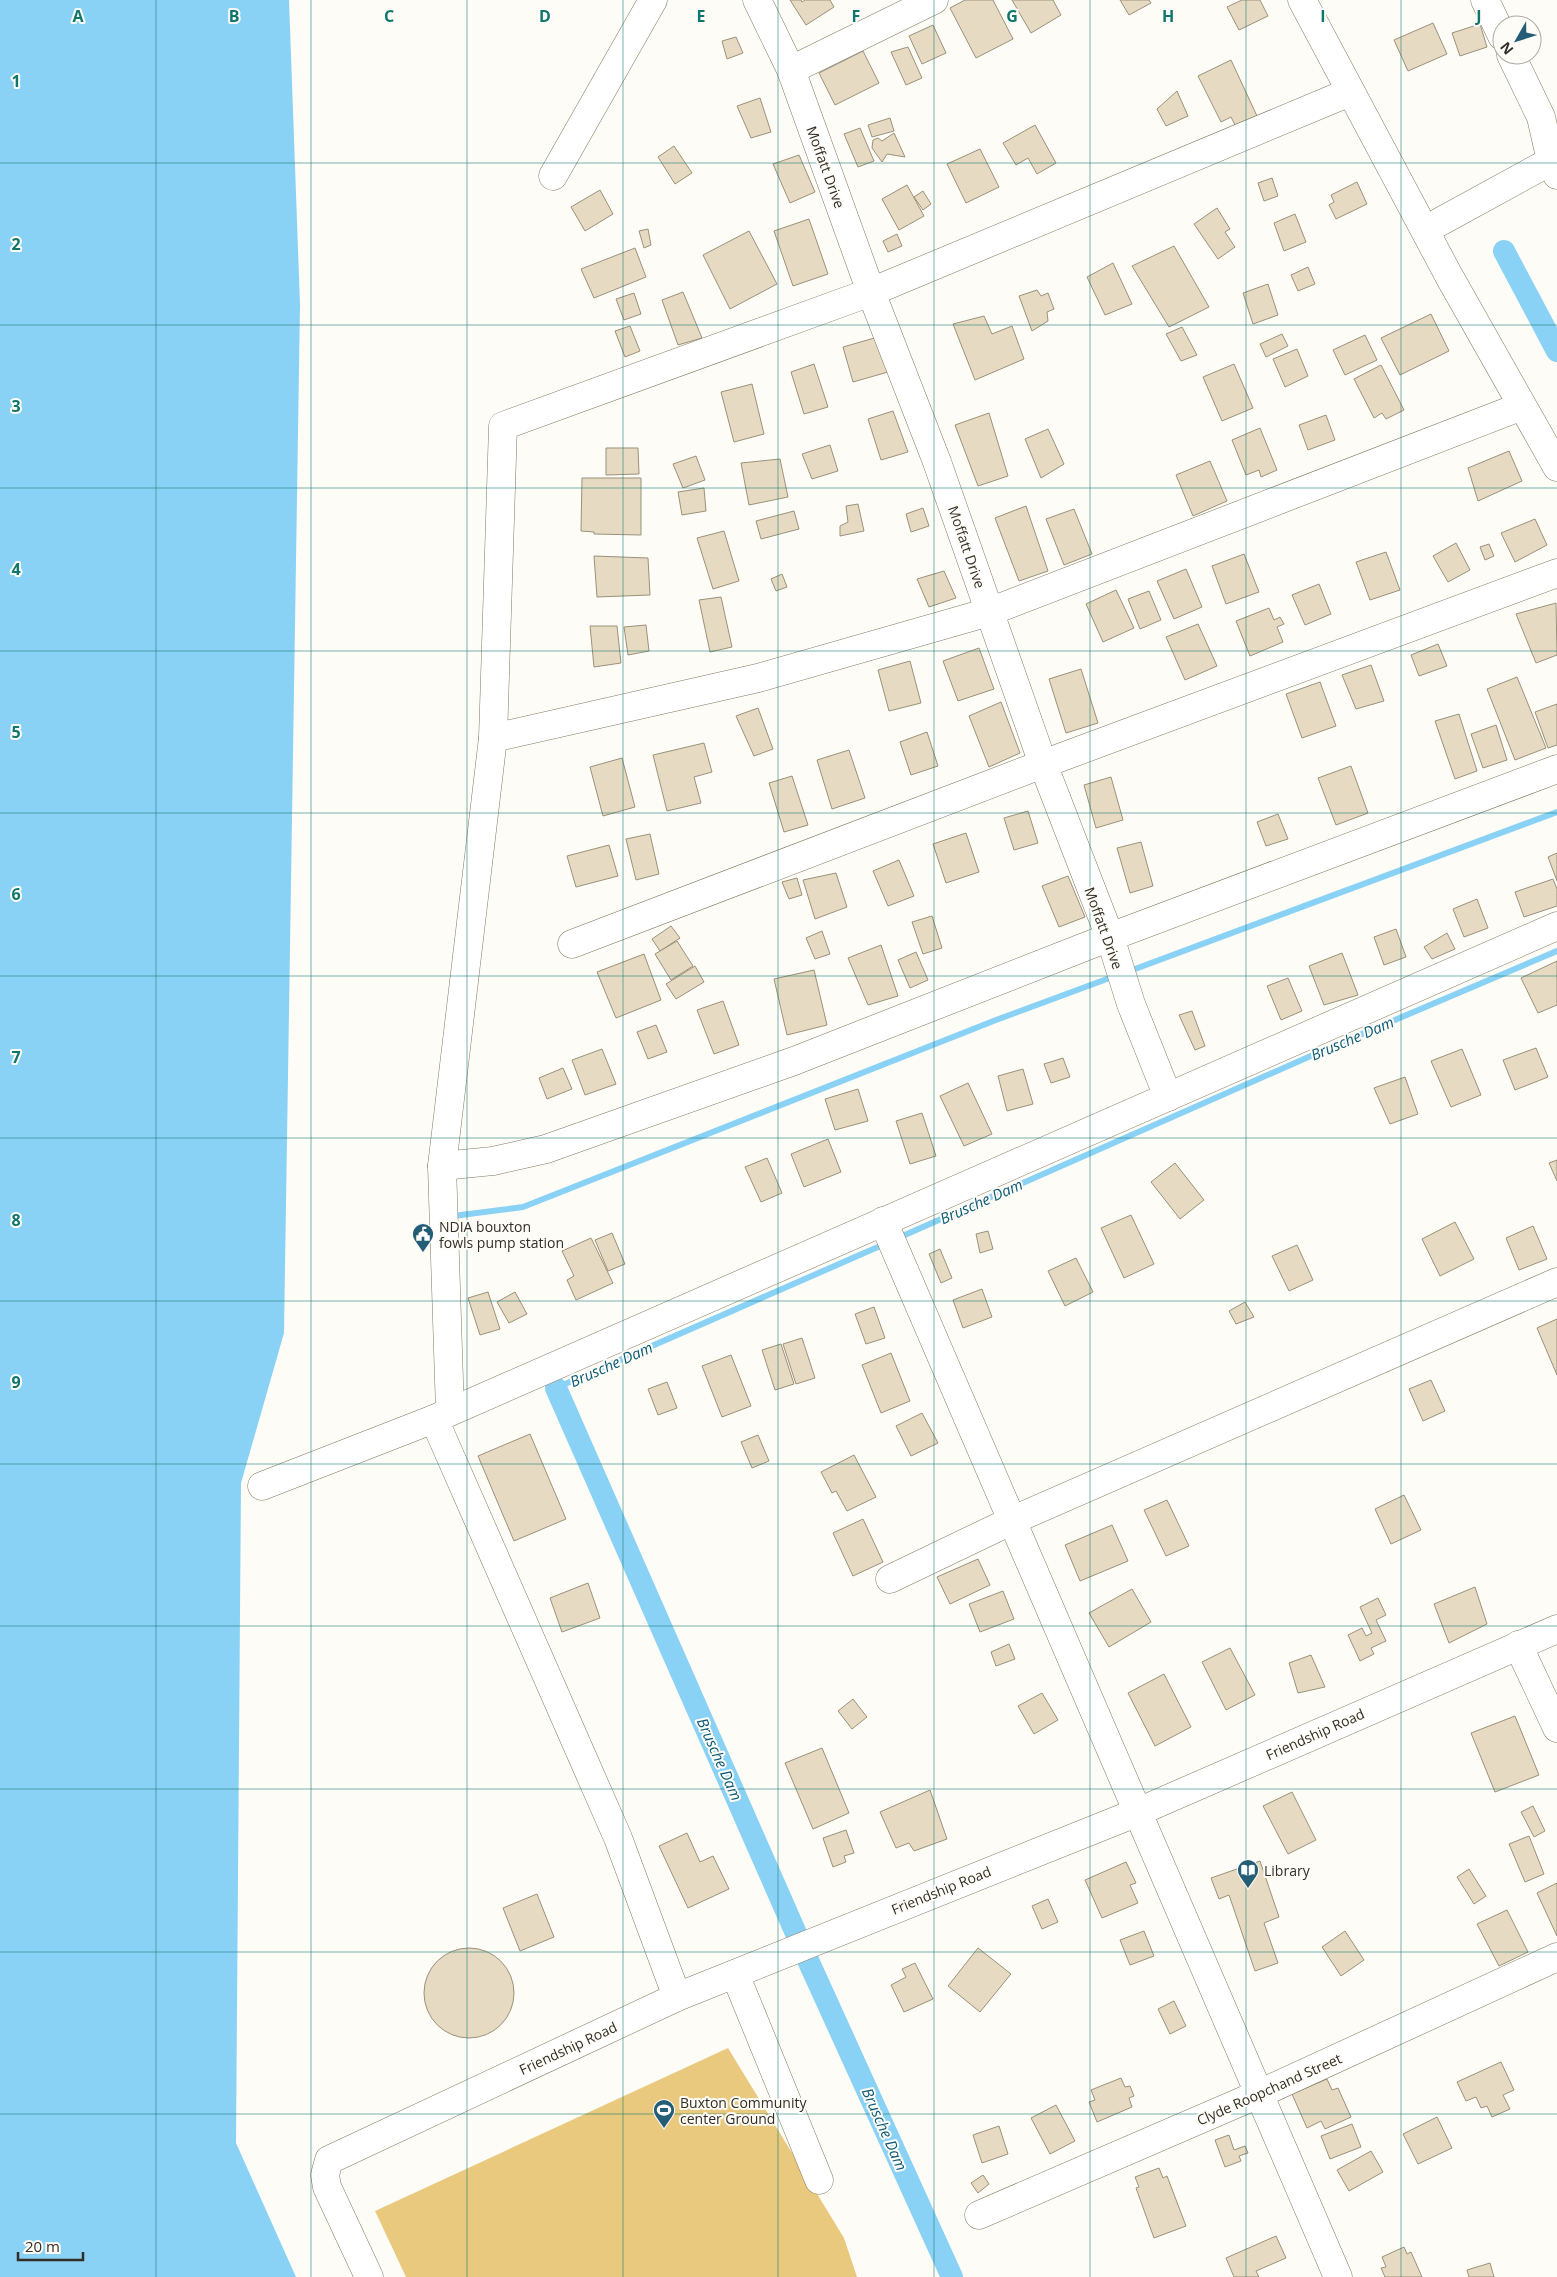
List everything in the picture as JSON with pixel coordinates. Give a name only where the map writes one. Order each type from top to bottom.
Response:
[{"type":"street","points":[[553,176],[652,0]]},
{"type":"street","name":"Moffatt Drive","points":[[757,0],[791,70],[871,292],[937,462],[1042,764],[1111,944],[1131,1004],[1168,1097]]},
{"type":"street","points":[[791,70],[934,0]]},
{"type":"street","points":[[1302,0],[1425,230],[1557,467]]},
{"type":"street","points":[[1485,0],[1492,15]]},
{"type":"street","points":[[1425,230],[1554,168],[1549,114],[1517,65]]},
{"type":"street","points":[[678,1997],[618,1838],[442,1415],[442,1166],[493,738],[503,426],[871,292],[1350,92]]},
{"type":"street","points":[[493,738],[758,678],[989,612],[1522,406]]},
{"type":"street","points":[[572,944],[1042,764],[1557,572]]},
{"type":"street","points":[[442,1166],[493,1161],[546,1149],[794,1061],[1111,944],[1557,769]]},
{"type":"street","points":[[262,1486],[889,1235],[1168,1097],[1557,926]]},
{"type":"street","points":[[889,1235],[1338,2277]]},
{"type":"street","points":[[890,1579],[1011,1521],[1557,1282]]},
{"type":"street","name":"Friendship Road","points":[[369,2277],[327,2187],[325,2175],[329,2160],[678,1997],[1138,1812],[1557,1629]]},
{"type":"street","points":[[1518,1645],[1557,1728]]},
{"type":"street","name":"Clyde Roopchand Street","points":[[980,2216],[1260,2094],[1557,1957]]},
{"type":"street","points":[[747,1969],[819,2180]]},
{"type":"shaded area","name":"Buxton Community center Ground","points":[[728,2048],[844,2238],[857,2277],[406,2277],[375,2211]]},
{"type":"water","points":[[0,0],[289,0],[300,304],[284,1333],[241,1483],[236,2143],[296,2277],[0,2277]]},
{"type":"building","points":[[790,0],[801,0],[802,2],[805,0],[830,0],[834,7],[806,25]]},
{"type":"building","points":[[965,0],[993,0],[1013,39],[976,58],[950,8]]},
{"type":"building","points":[[1012,0],[1053,0],[1061,15],[1031,33]]},
{"type":"building","points":[[1120,0],[1149,0],[1151,3],[1129,15]]},
{"type":"building","points":[[1242,0],[1260,0],[1268,16],[1239,30],[1227,7]]},
{"type":"building","points":[[1433,23],[1447,54],[1408,71],[1394,40]]},
{"type":"building","points":[[1480,24],[1487,47],[1460,56],[1452,33]]},
{"type":"building","points":[[933,25],[946,53],[922,64],[909,36]]},
{"type":"building","points":[[736,37],[743,53],[727,59],[722,41]]},
{"type":"building","points":[[908,47],[922,78],[906,85],[891,52]]},
{"type":"building","points":[[863,51],[879,83],[835,105],[819,73]]},
{"type":"building","points":[[1231,60],[1257,116],[1235,125],[1231,117],[1221,122],[1198,76]]},
{"type":"building","points":[[1177,91],[1188,116],[1166,126],[1157,109]]},
{"type":"building","points":[[760,98],[771,132],[751,138],[737,106]]},
{"type":"building","points":[[890,118],[894,131],[872,137],[868,125]]},
{"type":"building","points":[[1035,125],[1056,163],[1037,174],[1028,158],[1016,165],[1003,143]]},
{"type":"building","points":[[860,128],[874,161],[858,167],[844,134]]},
{"type":"building","points":[[894,133],[905,157],[887,154],[882,162],[872,148],[873,140],[878,138],[882,141]]},
{"type":"building","points":[[674,146],[692,173],[675,184],[658,157]]},
{"type":"building","points":[[980,149],[999,187],[966,203],[947,164]]},
{"type":"building","points":[[799,155],[815,192],[790,203],[773,164]]},
{"type":"building","points":[[1272,178],[1278,196],[1264,201],[1258,183]]},
{"type":"building","points":[[1357,182],[1367,204],[1336,219],[1329,205],[1334,202],[1331,195]]},
{"type":"building","points":[[907,185],[924,216],[899,230],[882,199]]},
{"type":"building","points":[[600,190],[613,214],[585,231],[571,207]]},
{"type":"building","points":[[923,191],[931,204],[923,210],[914,197]]},
{"type":"building","points":[[1217,208],[1230,229],[1225,232],[1235,247],[1218,259],[1194,224]]},
{"type":"building","points":[[1295,214],[1306,242],[1284,251],[1274,223]]},
{"type":"building","points":[[809,219],[828,274],[793,286],[774,231]]},
{"type":"building","points":[[648,229],[651,245],[644,248],[639,231]]},
{"type":"building","points":[[749,231],[777,284],[730,309],[703,255]]},
{"type":"building","points":[[897,234],[902,246],[888,252],[883,241]]},
{"type":"building","points":[[1174,246],[1209,307],[1169,327],[1132,266]]},
{"type":"building","points":[[635,248],[646,277],[594,298],[581,269]]},
{"type":"building","points":[[1113,263],[1132,304],[1105,315],[1087,277]]},
{"type":"building","points":[[1308,267],[1315,284],[1298,291],[1291,275]]},
{"type":"building","points":[[1268,284],[1278,315],[1253,324],[1243,293]]},
{"type":"building","points":[[1037,290],[1041,296],[1048,293],[1054,309],[1047,312],[1048,321],[1032,331],[1019,296]]},
{"type":"building","points":[[683,292],[702,338],[678,345],[662,300]]},
{"type":"building","points":[[634,293],[641,314],[624,320],[616,299]]},
{"type":"building","points":[[1431,314],[1449,351],[1400,375],[1381,338]]},
{"type":"building","points":[[984,316],[992,334],[1012,326],[1024,359],[975,380],[953,324]]},
{"type":"building","points":[[630,326],[640,351],[625,357],[615,331]]},
{"type":"building","points":[[1182,327],[1197,355],[1181,361],[1166,334]]},
{"type":"building","points":[[1282,334],[1288,346],[1266,357],[1260,344]]},
{"type":"building","points":[[1365,335],[1377,360],[1345,375],[1333,350]]},
{"type":"building","points":[[878,337],[888,372],[853,382],[843,347]]},
{"type":"building","points":[[1297,349],[1308,376],[1285,387],[1273,359]]},
{"type":"building","points":[[814,364],[828,407],[804,414],[791,372]]},
{"type":"building","points":[[1234,364],[1253,408],[1222,421],[1203,377]]},
{"type":"building","points":[[1381,365],[1404,410],[1386,419],[1382,413],[1374,418],[1354,379]]},
{"type":"building","points":[[752,384],[764,434],[734,442],[721,392]]},
{"type":"building","points":[[893,411],[908,452],[881,460],[868,419]]},
{"type":"building","points":[[989,413],[1008,476],[978,486],[955,425]]},
{"type":"building","points":[[1326,415],[1335,440],[1308,450],[1299,425]]},
{"type":"building","points":[[1260,428],[1277,470],[1261,477],[1259,470],[1246,475],[1232,440]]},
{"type":"building","points":[[1048,429],[1064,464],[1041,478],[1025,439]]},
{"type":"building","points":[[830,445],[838,471],[812,479],[802,454]]},
{"type":"building","points":[[606,448],[638,448],[639,474],[606,475]]},
{"type":"building","points":[[1509,451],[1522,481],[1478,501],[1468,468]]},
{"type":"building","points":[[696,456],[705,480],[683,488],[673,464]]},
{"type":"building","points":[[780,459],[788,497],[749,505],[741,463]]},
{"type":"building","points":[[1210,461],[1227,501],[1193,516],[1176,475]]},
{"type":"building","points":[[582,478],[641,478],[641,535],[594,534],[594,532],[581,531]]},
{"type":"building","points":[[704,488],[706,511],[682,515],[678,492]]},
{"type":"building","points":[[858,504],[864,531],[840,536],[840,526],[848,522],[846,506]]},
{"type":"building","points":[[1026,506],[1048,571],[1019,581],[995,518]]},
{"type":"building","points":[[923,508],[929,526],[911,532],[906,514]]},
{"type":"building","points":[[1074,509],[1092,554],[1064,565],[1046,519]]},
{"type":"building","points":[[794,511],[799,529],[761,539],[756,521]]},
{"type":"building","points":[[1535,519],[1547,545],[1515,562],[1501,533]]},
{"type":"building","points":[[724,531],[739,581],[713,589],[697,538]]},
{"type":"building","points":[[1456,543],[1470,570],[1448,582],[1433,556]]},
{"type":"building","points":[[1489,544],[1494,556],[1485,560],[1480,547]]},
{"type":"building","points":[[1386,552],[1400,590],[1370,600],[1356,562]]},
{"type":"building","points":[[1244,554],[1259,592],[1226,604],[1212,566]]},
{"type":"building","points":[[594,556],[648,558],[650,595],[597,597]]},
{"type":"building","points":[[1186,569],[1202,607],[1174,619],[1157,581]]},
{"type":"building","points":[[944,571],[956,598],[929,607],[917,579]]},
{"type":"building","points":[[782,574],[787,587],[776,591],[771,579]]},
{"type":"building","points":[[1319,584],[1331,614],[1305,625],[1292,595]]},
{"type":"building","points":[[1116,590],[1134,628],[1103,642],[1086,604]]},
{"type":"building","points":[[1149,591],[1161,620],[1140,629],[1128,599]]},
{"type":"building","points":[[721,597],[732,647],[710,652],[699,600]]},
{"type":"building","points":[[1556,603],[1557,655],[1536,663],[1516,614]]},
{"type":"building","points":[[1269,608],[1274,620],[1280,617],[1284,624],[1277,627],[1283,642],[1250,656],[1236,621]]},
{"type":"building","points":[[1198,624],[1217,666],[1185,680],[1166,637]]},
{"type":"building","points":[[646,625],[649,651],[628,655],[624,627]]},
{"type":"building","points":[[590,626],[617,626],[621,663],[594,667]]},
{"type":"building","points":[[1438,644],[1447,666],[1419,676],[1411,655]]},
{"type":"building","points":[[979,648],[994,689],[958,701],[943,661]]},
{"type":"building","points":[[910,661],[921,703],[889,711],[878,670]]},
{"type":"building","points":[[1371,665],[1384,701],[1356,709],[1342,675]]},
{"type":"building","points":[[1081,669],[1098,723],[1066,733],[1049,679]]},
{"type":"building","points":[[1517,677],[1546,748],[1515,760],[1487,689]]},
{"type":"building","points":[[1320,682],[1336,726],[1302,738],[1286,694]]},
{"type":"building","points":[[1001,702],[1020,753],[989,767],[969,716]]},
{"type":"building","points":[[1557,704],[1557,745],[1548,748],[1535,712]]},
{"type":"building","points":[[758,708],[773,749],[754,756],[736,716]]},
{"type":"building","points":[[1459,714],[1477,771],[1455,779],[1435,721]]},
{"type":"building","points":[[1496,725],[1507,760],[1483,768],[1471,734]]},
{"type":"building","points":[[927,732],[938,766],[911,775],[900,742]]},
{"type":"building","points":[[704,743],[712,772],[694,777],[701,803],[667,811],[653,755]]},
{"type":"building","points":[[849,750],[865,798],[832,809],[817,760]]},
{"type":"building","points":[[622,758],[635,807],[603,816],[590,767]]},
{"type":"building","points":[[1351,766],[1368,813],[1336,825],[1318,778]]},
{"type":"building","points":[[792,776],[808,825],[784,832],[769,783]]},
{"type":"building","points":[[1111,777],[1123,820],[1096,828],[1084,785]]},
{"type":"building","points":[[1028,811],[1038,843],[1014,850],[1004,818]]},
{"type":"building","points":[[1278,814],[1288,839],[1266,846],[1257,822]]},
{"type":"building","points":[[966,833],[979,872],[946,883],[933,844]]},
{"type":"building","points":[[650,834],[659,874],[636,880],[626,839]]},
{"type":"building","points":[[1141,842],[1153,886],[1130,893],[1117,848]]},
{"type":"building","points":[[609,845],[618,876],[576,887],[567,856]]},
{"type":"building","points":[[1557,853],[1557,881],[1548,857]]},
{"type":"building","points":[[899,860],[914,896],[888,906],[873,871]]},
{"type":"building","points":[[836,873],[847,907],[815,919],[803,880]]},
{"type":"building","points":[[1068,876],[1085,917],[1059,927],[1042,886]]},
{"type":"building","points":[[797,878],[802,895],[789,899],[782,882]]},
{"type":"building","points":[[1553,879],[1557,889],[1557,906],[1524,917],[1515,892]]},
{"type":"building","points":[[1477,899],[1488,928],[1464,937],[1453,909]]},
{"type":"building","points":[[932,916],[942,948],[923,954],[912,922]]},
{"type":"building","points":[[671,926],[680,938],[660,951],[652,939]]},
{"type":"building","points":[[1396,929],[1406,957],[1384,965],[1374,937]]},
{"type":"building","points":[[822,931],[830,954],[815,959],[806,938]]},
{"type":"building","points":[[1447,933],[1455,949],[1432,959],[1424,947]]},
{"type":"building","points":[[677,941],[693,966],[671,980],[655,954]]},
{"type":"building","points":[[881,945],[898,996],[868,1005],[848,958]]},
{"type":"building","points":[[916,952],[928,980],[910,988],[898,960]]},
{"type":"building","points":[[1342,953],[1358,995],[1324,1005],[1309,966]]},
{"type":"building","points":[[644,954],[661,1000],[616,1018],[597,972]]},
{"type":"building","points":[[1557,961],[1557,1005],[1538,1013],[1521,978]]},
{"type":"building","points":[[695,966],[704,982],[676,999],[666,984]]},
{"type":"building","points":[[814,970],[827,1025],[787,1035],[774,979]]},
{"type":"building","points":[[1288,978],[1302,1011],[1281,1020],[1267,986]]},
{"type":"building","points":[[723,1001],[739,1045],[714,1054],[697,1010]]},
{"type":"building","points":[[1192,1011],[1205,1046],[1195,1050],[1179,1015]]},
{"type":"building","points":[[656,1025],[667,1052],[648,1059],[637,1032]]},
{"type":"building","points":[[1536,1048],[1548,1077],[1515,1090],[1503,1060]]},
{"type":"building","points":[[602,1049],[616,1084],[585,1095],[572,1060]]},
{"type":"building","points":[[1462,1049],[1481,1095],[1451,1107],[1431,1061]]},
{"type":"building","points":[[1063,1058],[1070,1077],[1051,1083],[1044,1064]]},
{"type":"building","points":[[563,1068],[572,1089],[547,1099],[539,1078]]},
{"type":"building","points":[[1023,1069],[1033,1104],[1007,1111],[998,1076]]},
{"type":"building","points":[[1405,1077],[1418,1114],[1390,1124],[1374,1088]]},
{"type":"building","points":[[968,1083],[992,1134],[964,1146],[940,1096]]},
{"type":"building","points":[[858,1089],[868,1121],[835,1130],[825,1099]]},
{"type":"building","points":[[922,1113],[936,1156],[910,1164],[896,1121]]},
{"type":"building","points":[[828,1139],[841,1172],[804,1187],[791,1154]]},
{"type":"building","points":[[767,1158],[782,1193],[761,1202],[745,1167]]},
{"type":"building","points":[[1557,1160],[1557,1181],[1549,1163]]},
{"type":"building","points":[[1175,1163],[1204,1200],[1180,1219],[1151,1182]]},
{"type":"building","points":[[1131,1215],[1154,1264],[1124,1278],[1101,1228]]},
{"type":"building","points":[[1455,1222],[1474,1259],[1440,1276],[1422,1239]]},
{"type":"building","points":[[1533,1226],[1547,1259],[1519,1270],[1506,1238]]},
{"type":"building","points":[[988,1231],[993,1249],[980,1253],[976,1234]]},
{"type":"building","points":[[612,1233],[625,1264],[608,1271],[595,1240]]},
{"type":"building","points":[[591,1238],[613,1283],[576,1300],[567,1280],[574,1276],[562,1251]]},
{"type":"building","points":[[1297,1245],[1313,1280],[1289,1291],[1272,1256]]},
{"type":"building","points":[[940,1249],[952,1278],[941,1283],[929,1254]]},
{"type":"building","points":[[1076,1258],[1093,1292],[1065,1306],[1048,1271]]},
{"type":"building","points":[[982,1289],[992,1317],[963,1328],[953,1300]]},
{"type":"building","points":[[488,1292],[500,1329],[480,1335],[468,1298]]},
{"type":"building","points":[[515,1292],[527,1314],[509,1323],[497,1302]]},
{"type":"building","points":[[1245,1302],[1254,1317],[1236,1324],[1229,1311]]},
{"type":"building","points":[[874,1307],[885,1338],[866,1344],[855,1314]]},
{"type":"building","points":[[1557,1319],[1557,1375],[1537,1328]]},
{"type":"building","points":[[802,1338],[815,1378],[796,1384],[783,1344]]},
{"type":"building","points":[[781,1344],[794,1384],[775,1390],[762,1350]]},
{"type":"building","points":[[891,1353],[910,1401],[881,1413],[862,1365]]},
{"type":"building","points":[[731,1355],[751,1406],[722,1417],[702,1366]]},
{"type":"building","points":[[1431,1380],[1445,1411],[1423,1421],[1409,1389]]},
{"type":"building","points":[[667,1382],[677,1408],[658,1415],[648,1389]]},
{"type":"building","points":[[922,1413],[938,1443],[911,1456],[896,1426]]},
{"type":"building","points":[[530,1434],[566,1519],[514,1541],[478,1456]]},
{"type":"building","points":[[758,1435],[769,1461],[752,1468],[741,1442]]},
{"type":"building","points":[[854,1455],[876,1497],[847,1511],[836,1491],[832,1493],[821,1472]]},
{"type":"building","points":[[1404,1495],[1421,1530],[1391,1544],[1375,1509]]},
{"type":"building","points":[[1167,1500],[1189,1546],[1166,1556],[1144,1510]]},
{"type":"building","points":[[863,1519],[883,1562],[853,1576],[833,1533]]},
{"type":"building","points":[[1112,1525],[1128,1561],[1080,1581],[1065,1545]]},
{"type":"building","points":[[978,1559],[990,1585],[950,1604],[937,1577]]},
{"type":"building","points":[[588,1583],[600,1618],[562,1632],[550,1598]]},
{"type":"building","points":[[1475,1587],[1487,1624],[1449,1643],[1434,1604]]},
{"type":"building","points":[[1132,1589],[1151,1622],[1109,1647],[1089,1613]]},
{"type":"building","points":[[1003,1591],[1014,1619],[980,1632],[969,1604]]},
{"type":"building","points":[[1378,1598],[1386,1615],[1376,1620],[1386,1641],[1371,1648],[1374,1654],[1360,1661],[1348,1635],[1362,1628],[1366,1636],[1372,1633],[1360,1607]]},
{"type":"building","points":[[1009,1644],[1015,1659],[996,1666],[991,1652]]},
{"type":"building","points":[[1230,1648],[1255,1695],[1226,1710],[1202,1662]]},
{"type":"building","points":[[1311,1655],[1325,1687],[1298,1693],[1289,1663]]},
{"type":"building","points":[[1164,1674],[1191,1727],[1155,1746],[1128,1693]]},
{"type":"building","points":[[1042,1693],[1058,1720],[1034,1734],[1018,1706]]},
{"type":"building","points":[[853,1699],[867,1717],[852,1729],[838,1711]]},
{"type":"building","points":[[1515,1716],[1539,1775],[1495,1792],[1471,1733]]},
{"type":"building","points":[[822,1748],[849,1813],[813,1829],[785,1763]]},
{"type":"building","points":[[930,1790],[947,1839],[914,1851],[909,1843],[896,1848],[880,1812]]},
{"type":"building","points":[[1292,1792],[1316,1840],[1288,1854],[1263,1806]]},
{"type":"building","points":[[1533,1806],[1545,1831],[1534,1837],[1521,1812]]},
{"type":"building","points":[[846,1830],[854,1853],[844,1856],[846,1862],[833,1867],[823,1838]]},
{"type":"building","points":[[687,1833],[700,1862],[713,1856],[729,1889],[688,1908],[659,1846]]},
{"type":"building","points":[[1529,1836],[1544,1874],[1525,1882],[1509,1844]]},
{"type":"building","points":[[1260,1861],[1279,1917],[1264,1923],[1278,1963],[1255,1971],[1229,1895],[1219,1899],[1211,1878]]},
{"type":"building","points":[[1126,1862],[1136,1883],[1130,1885],[1138,1903],[1102,1918],[1085,1880]]},
{"type":"building","points":[[1469,1869],[1486,1896],[1474,1904],[1457,1877]]},
{"type":"building","points":[[1557,1883],[1557,1936],[1537,1893]]},
{"type":"building","points":[[537,1894],[554,1937],[520,1951],[503,1908]]},
{"type":"building","points":[[1048,1899],[1058,1922],[1042,1929],[1032,1906]]},
{"type":"building","points":[[1507,1910],[1528,1952],[1499,1966],[1477,1924]]},
{"type":"building","points":[[1144,1931],[1154,1956],[1130,1965],[1120,1940]]},
{"type":"building","points":[[1345,1931],[1364,1960],[1341,1976],[1322,1947]]},
{"type":"building","points":[[469,1948],[486,1951],[501,1961],[511,1976],[514,1993],[511,2010],[501,2025],[486,2035],[469,2038],[452,2035],[437,2025],[427,2010],[424,1993],[427,1976],[437,1961],[452,1951]]},
{"type":"building","points":[[978,1948],[1011,1974],[980,2012],[948,1986]]},
{"type":"building","points":[[915,1963],[933,1999],[904,2012],[891,1985],[906,1977],[902,1969]]},
{"type":"building","points":[[1174,2001],[1186,2026],[1170,2034],[1158,2009]]},
{"type":"building","points":[[1501,2062],[1514,2090],[1503,2095],[1510,2109],[1492,2117],[1487,2106],[1481,2108],[1476,2097],[1466,2101],[1457,2082]]},
{"type":"building","points":[[1121,2078],[1125,2087],[1130,2086],[1134,2096],[1129,2098],[1132,2107],[1097,2122],[1089,2102],[1095,2100],[1091,2090]]},
{"type":"building","points":[[1327,2079],[1332,2090],[1338,2088],[1351,2117],[1325,2129],[1321,2121],[1307,2128],[1292,2094]]},
{"type":"building","points":[[1056,2105],[1075,2141],[1050,2154],[1031,2118]]},
{"type":"building","points":[[1437,2117],[1452,2148],[1418,2164],[1403,2134]]},
{"type":"building","points":[[1352,2124],[1361,2147],[1330,2159],[1321,2136]]},
{"type":"building","points":[[999,2126],[1008,2154],[982,2163],[973,2135]]},
{"type":"building","points":[[1229,2135],[1234,2150],[1245,2146],[1248,2153],[1239,2156],[1241,2161],[1225,2167],[1215,2140]]},
{"type":"building","points":[[1371,2151],[1383,2172],[1349,2191],[1337,2170]]},
{"type":"building","points":[[1159,2168],[1163,2178],[1167,2176],[1186,2226],[1154,2238],[1136,2188],[1139,2187],[1135,2177]]},
{"type":"building","points":[[983,2175],[989,2184],[978,2193],[971,2183]]},
{"type":"building","points":[[1276,2236],[1286,2258],[1256,2271],[1259,2277],[1234,2277],[1226,2258]]},
{"type":"building","points":[[1404,2247],[1407,2254],[1411,2252],[1422,2277],[1385,2277],[1381,2268],[1386,2267],[1382,2257]]},
{"type":"building","points":[[1490,2263],[1494,2277],[1469,2277],[1467,2270]]},
{"type":"waterway","points":[[1504,251],[1557,351]]},
{"type":"waterway","points":[[1127,972],[1557,812]]},
{"type":"waterway","name":"Brusche Dam","points":[[898,1238],[1322,1051],[1557,951]]},
{"type":"waterway","points":[[453,1216],[523,1207],[996,1020],[1115,976]]},
{"type":"waterway","name":"Brusche Dam","points":[[556,1388],[887,1243]]},
{"type":"waterway","name":"Brusche Dam","points":[[556,1388],[802,1947],[952,2277]]},
{"type":"place","name":"NDIA bouxton fowls pump station","points":[[423,1253]]},
{"type":"place","name":"Library","points":[[1248,1889]]},
{"type":"place","name":"Buxton Community center Ground","points":[[664,2129]]}]
